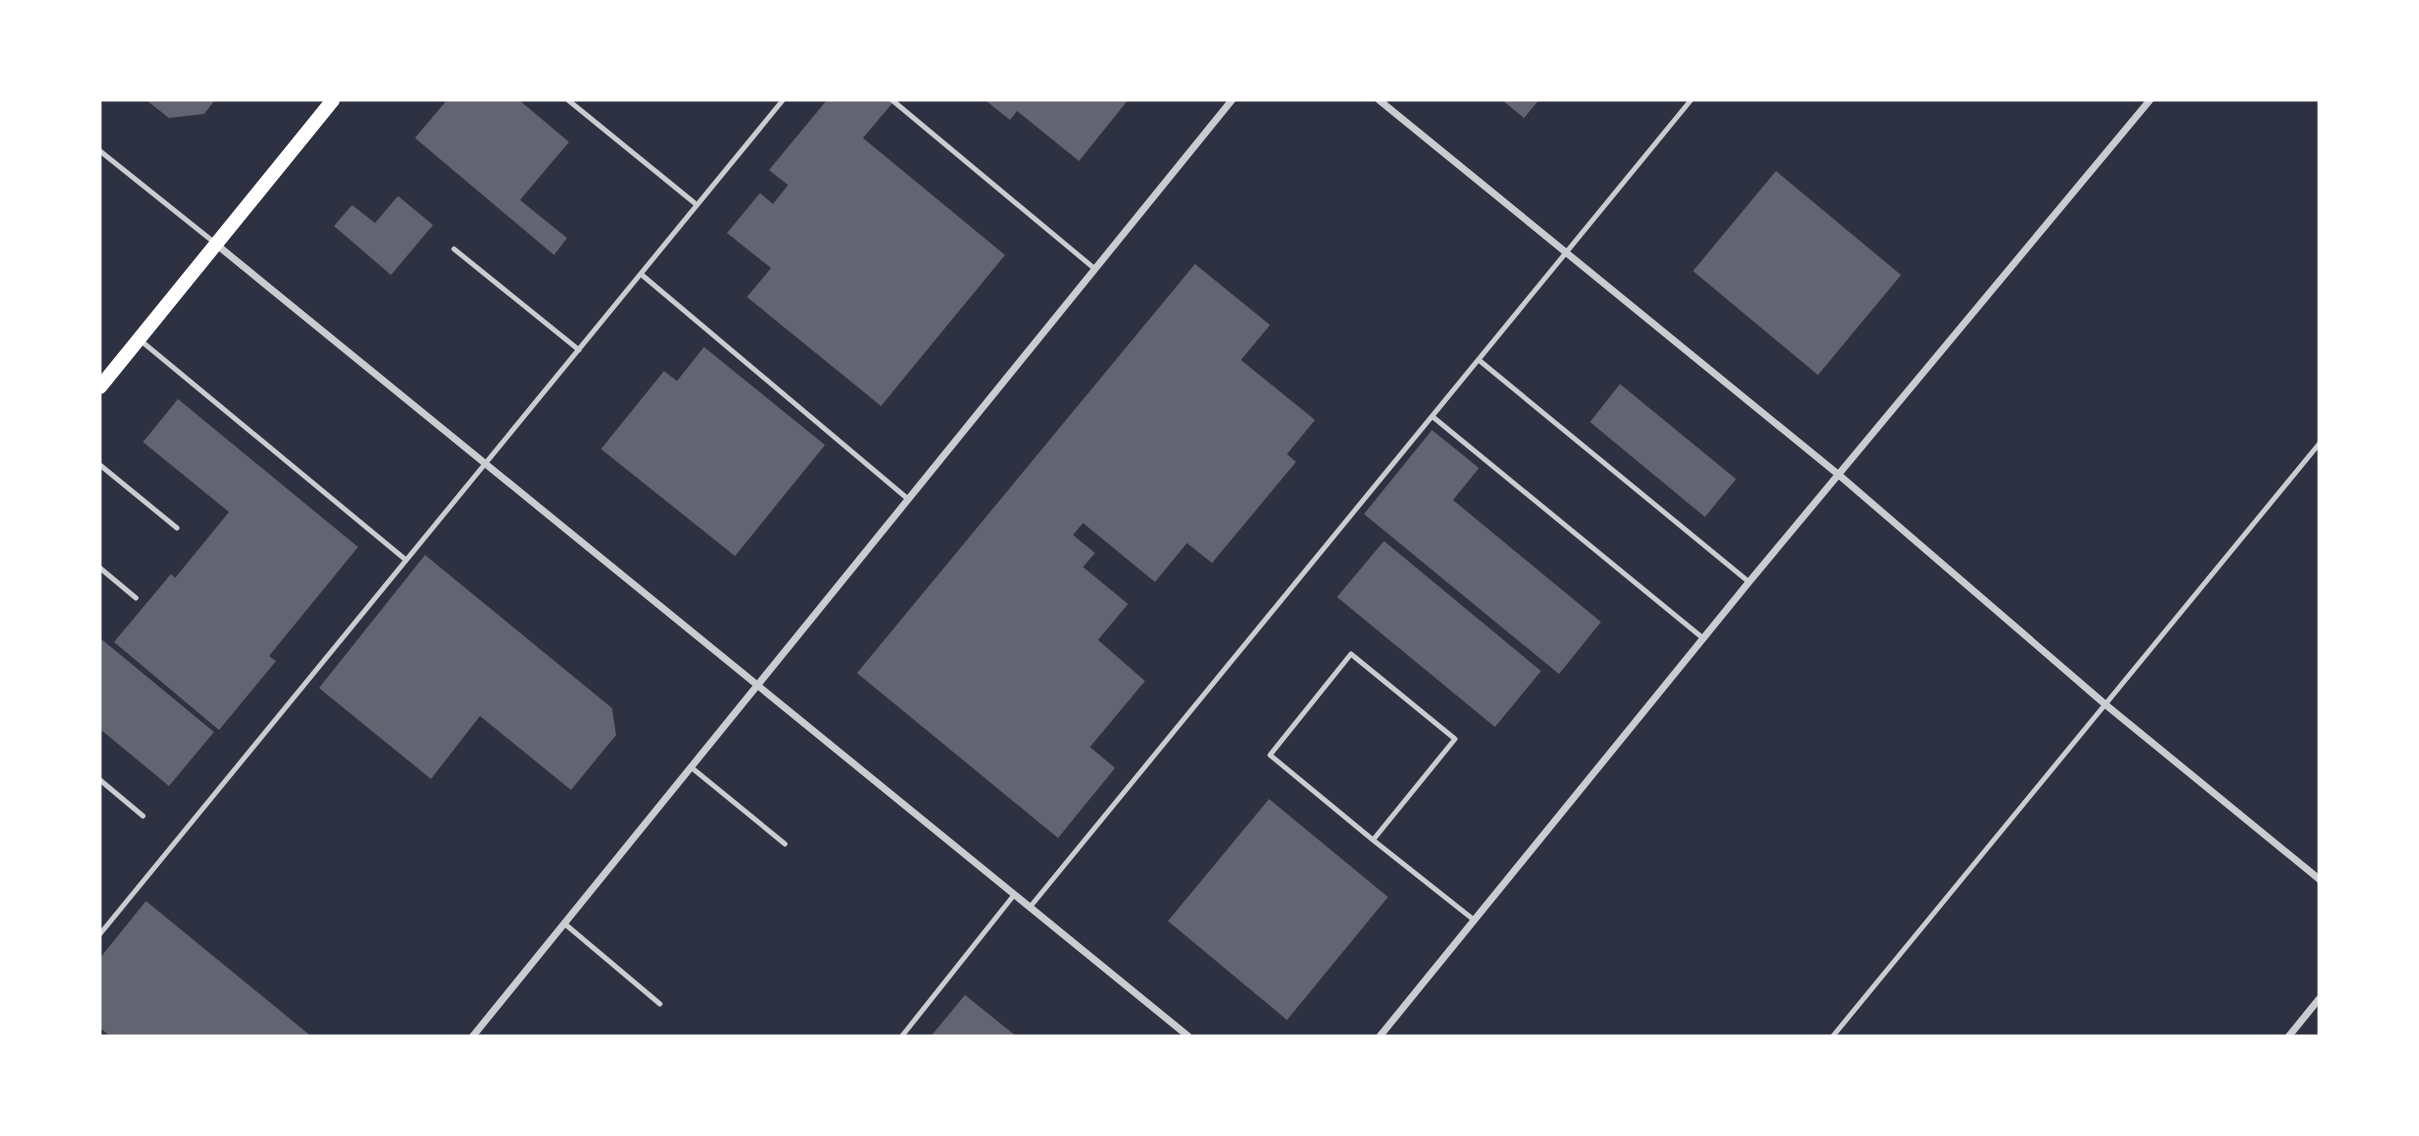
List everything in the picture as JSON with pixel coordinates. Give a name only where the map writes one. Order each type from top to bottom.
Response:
[{"type":"main road","points":[[100,387],[333,100]]},
{"type":"street","points":[[473,1036],[760,686],[1232,100]]},
{"type":"street","points":[[1379,100],[1839,475],[2106,705],[2319,879]]},
{"type":"street","points":[[1380,1036],[1749,582],[2150,100]]},
{"type":"street","points":[[217,245],[1188,1036]]},
{"type":"street","points":[[2289,1036],[2319,999]]},
{"type":"lane","points":[[568,100],[697,205]]},
{"type":"lane","points":[[100,934],[783,100]]},
{"type":"lane","points":[[892,100],[1095,269]]},
{"type":"lane","points":[[1030,907],[1691,100]]},
{"type":"lane","points":[[100,151],[217,245]]},
{"type":"lane","points":[[454,248],[579,350]]},
{"type":"lane","points":[[642,275],[908,499]]},
{"type":"lane","points":[[140,340],[407,560]]},
{"type":"lane","points":[[1479,361],[1749,582]]},
{"type":"lane","points":[[1433,417],[1704,639]]},
{"type":"lane","points":[[1833,1036],[2319,444]]},
{"type":"lane","points":[[100,465],[177,528]]},
{"type":"lane","points":[[100,568],[136,598]]},
{"type":"lane","points":[[1373,840],[1455,739],[1351,654],[1270,755],[1373,840],[1474,920]]},
{"type":"lane","points":[[692,768],[785,844]]},
{"type":"lane","points":[[100,780],[144,816]]},
{"type":"lane","points":[[902,1036],[1014,895]]},
{"type":"lane","points":[[565,923],[660,1004]]},
{"type":"building","points":[[146,100],[215,100],[204,114],[169,118]]},
{"type":"building","points":[[447,100],[519,100],[569,142],[520,200],[567,238],[554,255],[415,138]]},
{"type":"building","points":[[827,100],[895,100],[863,138],[1005,255],[881,406],[747,297],[771,268],[727,233],[760,193],[773,204],[788,185],[769,170]]},
{"type":"building","points":[[985,100],[1128,100],[1079,161],[1017,111],[1010,120]]},
{"type":"building","points":[[1502,100],[1539,100],[1524,118]]},
{"type":"building","points":[[1776,171],[1901,275],[1818,375],[1693,271]]},
{"type":"building","points":[[398,196],[433,225],[391,275],[334,226],[352,205],[375,223]]},
{"type":"building","points":[[1195,264],[1270,325],[1241,360],[1315,420],[1287,454],[1296,462],[1212,563],[1187,543],[1155,582],[1083,523],[1073,535],[1095,553],[1083,567],[1128,604],[1098,640],[1145,681],[1090,747],[1115,768],[1058,838],[857,673]]},
{"type":"building","points":[[704,347],[825,445],[735,556],[601,449],[664,371],[677,381]]},
{"type":"building","points":[[1620,384],[1736,479],[1705,517],[1590,422]]},
{"type":"building","points":[[178,399],[358,547],[269,656],[276,661],[219,730],[114,642],[171,574],[175,578],[229,512],[143,442]]},
{"type":"building","points":[[1432,430],[1479,468],[1453,500],[1601,622],[1559,674],[1364,514]]},
{"type":"building","points":[[1384,541],[1541,671],[1495,727],[1337,597]]},
{"type":"building","points":[[425,555],[612,708],[616,735],[571,790],[480,716],[431,779],[319,688]]},
{"type":"building","points":[[100,638],[214,732],[169,786],[100,729]]},
{"type":"building","points":[[1269,799],[1388,897],[1287,1020],[1168,921]]},
{"type":"building","points":[[146,901],[311,1036],[110,1036],[100,1028],[100,958]]},
{"type":"building","points":[[965,995],[1016,1036],[931,1036]]}]
